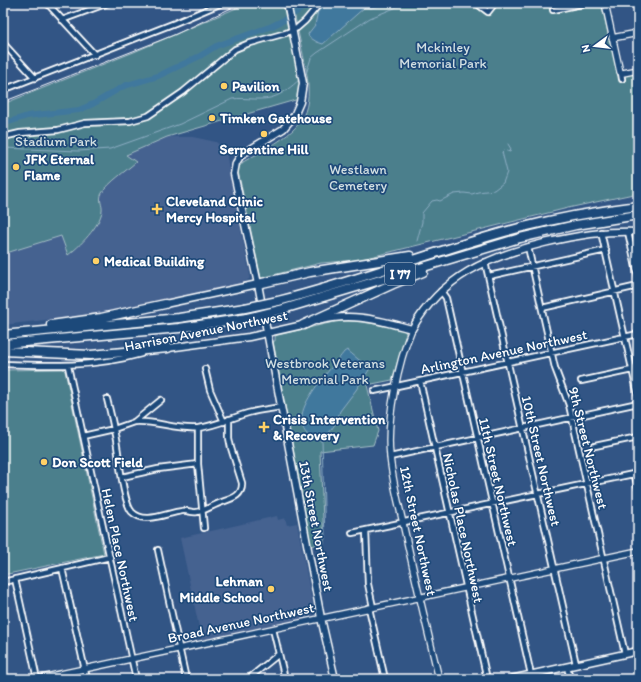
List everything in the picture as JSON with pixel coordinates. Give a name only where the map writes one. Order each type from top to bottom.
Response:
[{"type":"highway","name":"I 77","points":[[3,335],[179,318],[245,308],[278,301],[488,237],[554,219],[638,206]]},
{"type":"highway","name":"I 77","points":[[3,344],[179,328],[247,318],[280,310],[520,238],[576,225],[638,215]]},
{"type":"highway","points":[[258,284],[317,271],[405,257],[470,238],[488,237]]},
{"type":"highway","points":[[303,325],[393,284],[520,238]]},
{"type":"highway","points":[[3,331],[90,320],[165,304]]},
{"type":"highway","points":[[3,351],[91,355],[168,348]]},
{"type":"main road","points":[[288,4],[293,28]]},
{"type":"main road","name":"13th Street Northwest","points":[[293,28],[303,83],[300,102],[291,121],[278,134],[242,153],[235,166],[234,176],[258,284],[321,618],[335,679]]},
{"type":"main road","points":[[412,329],[428,305],[441,291],[465,273],[486,262],[528,247],[571,237],[602,232],[638,232]]},
{"type":"main road","points":[[165,304],[258,284]]},
{"type":"main road","name":"Harrison Avenue Northwest","points":[[168,348],[237,339],[330,318],[352,317],[372,319],[412,329]]},
{"type":"main road","points":[[511,679],[532,677],[576,664],[638,651]]},
{"type":"street","points":[[47,3],[94,55]]},
{"type":"street","points":[[62,20],[107,3]]},
{"type":"street","points":[[3,90],[94,55],[210,5],[222,3]]},
{"type":"street","points":[[3,137],[20,133],[58,130],[85,123],[130,121],[141,118],[166,105],[235,50],[247,44],[284,34],[305,21],[320,3]]},
{"type":"street","points":[[476,3],[488,12],[494,4]]},
{"type":"street","points":[[553,10],[586,3]]},
{"type":"street","points":[[605,3],[622,79]]},
{"type":"street","points":[[612,38],[638,33]]},
{"type":"street","points":[[3,43],[35,78]]},
{"type":"street","points":[[621,73],[638,70]]},
{"type":"street","points":[[602,232],[638,395]]},
{"type":"street","points":[[628,232],[638,276]]},
{"type":"street","name":"9th Street Northwest","points":[[528,247],[555,368],[569,405],[625,654]]},
{"type":"street","points":[[489,276],[606,250]]},
{"type":"street","name":"10th Street Northwest","points":[[486,262],[576,664]]},
{"type":"street","points":[[542,308],[638,286]]},
{"type":"street","name":"11th Street Northwest","points":[[441,291],[446,298],[532,677]]},
{"type":"street","name":"12th Street Northwest","points":[[412,329],[401,362],[396,386],[390,424],[390,457],[403,522],[439,679]]},
{"type":"street","name":"Arlington Avenue Northwest","points":[[374,391],[638,334]]},
{"type":"street","name":"Harrison Avenue Northwest","points":[[3,364],[68,366],[110,361],[168,348]]},
{"type":"street","name":"Helen Place Northwest","points":[[68,366],[136,679]]},
{"type":"street","points":[[205,368],[210,390],[224,422]]},
{"type":"street","points":[[581,381],[632,370]]},
{"type":"street","name":"Nicholas Place Northwest","points":[[420,381],[465,588],[487,679]]},
{"type":"street","points":[[107,399],[129,507],[138,516],[151,518],[184,511],[203,511],[235,497],[240,493],[242,488],[242,479],[230,442],[229,419]]},
{"type":"street","points":[[134,422],[161,400]]},
{"type":"street","points":[[390,457],[638,403]]},
{"type":"street","points":[[83,436],[114,429],[134,422],[147,422],[180,428],[198,428],[224,422],[250,412],[281,407]]},
{"type":"street","points":[[198,428],[198,464],[204,528]]},
{"type":"street","points":[[595,446],[638,437]]},
{"type":"street","points":[[122,477],[158,469],[198,464]]},
{"type":"street","points":[[352,533],[636,473],[638,488]]},
{"type":"street","points":[[366,530],[368,584],[371,608],[385,679]]},
{"type":"street","points":[[158,550],[186,679]]},
{"type":"street","name":"Broad Avenue Northwest","points":[[37,679],[638,551]]},
{"type":"street","points":[[3,582],[110,557]]},
{"type":"street","points":[[62,568],[87,679]]},
{"type":"street","points":[[15,579],[37,679]]},
{"type":"street","points":[[273,629],[285,679]]},
{"type":"street","points":[[248,679],[279,654]]},
{"type":"street","points":[[567,667],[570,679]]},
{"type":"shaded area","points":[[338,3],[389,3],[371,8],[365,7],[323,44],[309,37],[308,34],[315,25],[318,11]]},
{"type":"shaded area","name":"Cleveland Clinic Mercy Hospital","points":[[167,137],[193,137],[216,142],[226,151],[250,275],[249,279],[245,282],[142,306],[88,315],[3,325],[3,254],[61,236],[103,164]]},
{"type":"shaded area","points":[[347,350],[369,368],[369,370],[340,411],[336,423],[324,440],[315,439],[307,434],[302,425],[302,414],[306,403],[321,380]]},
{"type":"shaded area","points":[[277,516],[278,520],[285,518],[287,525],[297,523],[314,612],[312,616],[202,641],[180,538]]},
{"type":"green space","name":"Stadium Park","points":[[248,3],[284,3],[301,85],[299,99],[167,137],[126,155],[136,162],[113,181],[102,193],[100,198],[102,211],[97,223],[83,242],[68,255],[61,236],[3,254],[3,104],[134,52]]},
{"type":"green space","name":"Westlawn Cemetery","points":[[292,3],[601,3],[618,76],[638,72],[638,193],[568,208],[358,260],[321,263],[261,278],[238,171],[243,162],[288,135],[300,121],[305,111],[308,101],[307,78]]},
{"type":"green space","name":"Westbrook Veterans Memorial Park","points":[[338,321],[355,321],[379,325],[403,330],[406,334],[392,380],[367,385],[378,431],[373,445],[320,451],[324,543],[311,546],[273,341],[275,341],[275,336],[278,335]]},
{"type":"green space","name":"Don Scott Field","points":[[63,369],[65,371],[104,554],[3,575],[3,370]]},
{"type":"waterway","points":[[3,124],[27,116],[79,110],[93,104],[124,86],[158,76],[200,56],[216,46],[272,26],[288,18],[309,3]]},
{"type":"waterway","points":[[304,75],[306,74],[311,58],[317,53],[370,18],[407,3]]},
{"type":"waterway","points":[[3,148],[78,151],[110,149],[180,124],[232,99],[271,98],[285,91],[299,80]]},
{"type":"waterway","points":[[417,241],[422,222],[422,213],[432,201],[440,201],[454,194],[472,194],[494,190],[503,183],[507,172],[502,152],[504,150],[510,152],[511,149],[508,144]]},
{"type":"waterway","points":[[322,440],[325,539]]},
{"type":"railway","points":[[3,102],[174,35],[242,3]]},
{"type":"place","name":"Pavilion","points":[[224,86]]},
{"type":"place","name":"Timken Gatehouse","points":[[212,118]]},
{"type":"place","name":"Serpentine Hill","points":[[264,134]]},
{"type":"place","name":"JFK Eternal Flame","points":[[16,167]]},
{"type":"place","name":"Cleveland Clinic Mercy Hospital","points":[[157,209]]},
{"type":"place","name":"Medical Building","points":[[96,261]]},
{"type":"place","name":"Crisis Intervention & Recovery","points":[[264,427]]},
{"type":"place","name":"Don Scott Field","points":[[44,462]]},
{"type":"place","name":"Lehman Middle School","points":[[271,589]]},
{"type":"park label","name":"Mckinley Memorial Park","points":[[443,56]]}]
